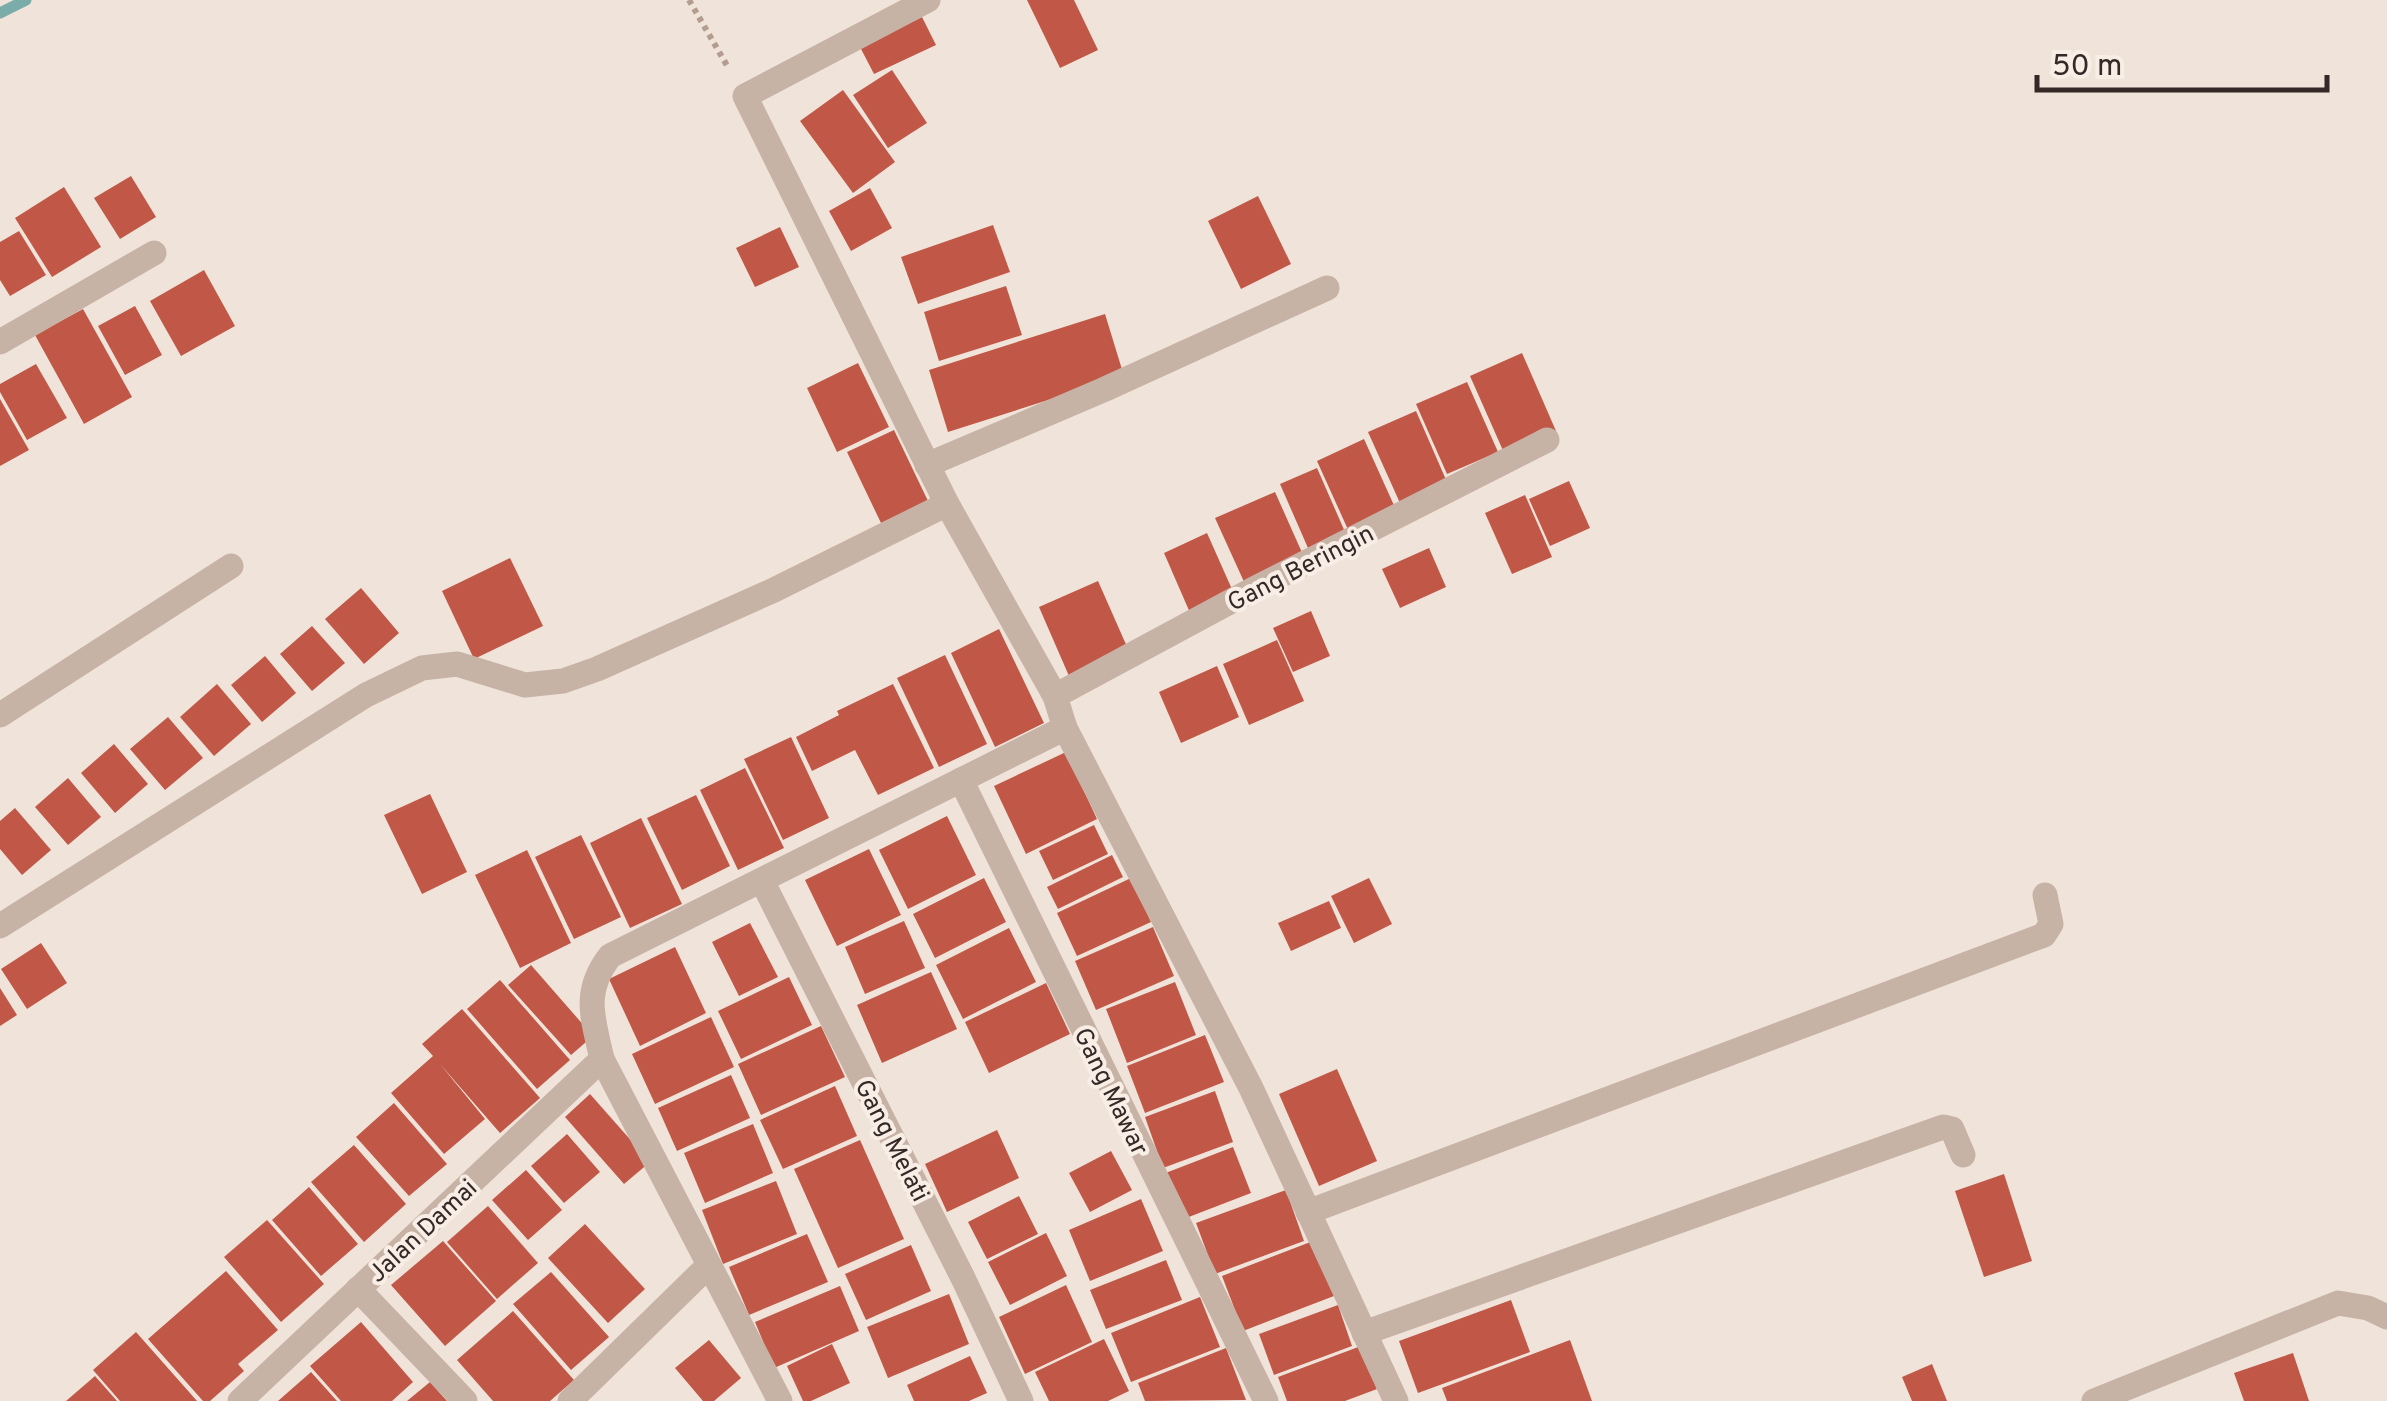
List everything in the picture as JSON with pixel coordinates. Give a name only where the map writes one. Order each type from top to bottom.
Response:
[{"type":"street","points":[[928,0],[745,96],[947,504],[1054,696],[1065,728],[1250,1088],[1396,1401]]},
{"type":"street","points":[[0,342],[154,253]]},
{"type":"street","points":[[927,464],[1103,390],[1326,288]]},
{"type":"street","name":"Gang Beringin","points":[[1054,696],[1546,440]]},
{"type":"street","points":[[0,926],[366,695],[422,668],[457,664],[525,685],[563,681],[598,670],[774,590],[947,504]]},
{"type":"street","points":[[0,715],[231,566]]},
{"type":"street","points":[[780,1401],[602,1059],[590,998],[597,973],[610,956],[1065,728]]},
{"type":"street","name":"Gang Mawar","points":[[960,780],[1266,1401]]},
{"type":"street","name":"Gang Melati","points":[[762,881],[1021,1401]]},
{"type":"street","points":[[1308,1212],[2044,935],[2051,924],[2045,895]]},
{"type":"street","name":"Jalan Damai","points":[[240,1401],[602,1059]]},
{"type":"street","points":[[1364,1333],[1942,1127],[1952,1130],[1963,1155]]},
{"type":"street","points":[[570,1401],[708,1266]]},
{"type":"street","points":[[358,1289],[464,1401]]},
{"type":"street","points":[[2094,1401],[2338,1303],[2368,1308],[2387,1317]]},
{"type":"path","points":[[690,0],[745,96]]},
{"type":"building","points":[[1027,0],[1074,0],[1098,50],[1060,68]]},
{"type":"building","points":[[922,17],[936,45],[874,74],[860,47]]},
{"type":"building","points":[[892,70],[927,123],[888,148],[853,95]]},
{"type":"building","points":[[843,90],[895,162],[853,193],[800,121]]},
{"type":"building","points":[[131,176],[156,217],[120,239],[94,198]]},
{"type":"building","points":[[64,187],[101,247],[52,277],[15,218]]},
{"type":"building","points":[[870,188],[892,228],[851,251],[829,211]]},
{"type":"building","points":[[1258,196],[1291,264],[1241,289],[1208,221]]},
{"type":"building","points":[[993,225],[1010,272],[918,304],[901,257]]},
{"type":"building","points":[[780,227],[799,267],[755,287],[736,248]]},
{"type":"building","points":[[19,231],[46,275],[10,296],[0,280],[0,242]]},
{"type":"building","points":[[204,270],[235,326],[181,356],[150,301]]},
{"type":"building","points":[[1006,286],[1022,335],[939,361],[924,312]]},
{"type":"building","points":[[135,306],[162,355],[125,375],[98,326]]},
{"type":"building","points":[[83,309],[132,397],[84,424],[35,335]]},
{"type":"building","points":[[1105,314],[1124,376],[948,432],[929,370]]},
{"type":"building","points":[[1522,353],[1556,431],[1505,455],[1470,376]]},
{"type":"building","points":[[858,363],[889,427],[837,452],[807,388]]},
{"type":"building","points":[[36,364],[67,418],[27,440],[0,392],[0,384]]},
{"type":"building","points":[[1467,382],[1498,452],[1447,474],[1416,404]]},
{"type":"building","points":[[0,399],[29,450],[0,466]]},
{"type":"building","points":[[1416,411],[1447,482],[1400,503],[1368,432]]},
{"type":"building","points":[[894,430],[928,501],[881,523],[847,452]]},
{"type":"building","points":[[1364,439],[1397,512],[1350,534],[1317,461]]},
{"type":"building","points":[[1317,468],[1345,532],[1308,548],[1280,484]]},
{"type":"building","points":[[1569,481],[1590,528],[1550,546],[1529,499]]},
{"type":"building","points":[[1275,492],[1304,557],[1245,584],[1215,518]]},
{"type":"building","points":[[1525,495],[1552,557],[1512,574],[1485,513]]},
{"type":"building","points":[[1207,533],[1235,596],[1191,615],[1164,553]]},
{"type":"building","points":[[1429,548],[1446,587],[1400,608],[1382,569]]},
{"type":"building","points":[[510,558],[543,626],[474,659],[442,591]]},
{"type":"building","points":[[1098,581],[1128,649],[1069,676],[1039,607]]},
{"type":"building","points":[[361,588],[399,633],[364,664],[325,619]]},
{"type":"building","points":[[1311,611],[1330,656],[1293,672],[1273,628]]},
{"type":"building","points":[[312,626],[345,663],[312,691],[280,654]]},
{"type":"building","points":[[999,629],[1044,723],[995,747],[951,653]]},
{"type":"building","points":[[1277,640],[1304,701],[1249,725],[1223,664]]},
{"type":"building","points":[[945,655],[987,744],[939,767],[897,678]]},
{"type":"building","points":[[265,656],[296,693],[262,722],[231,685]]},
{"type":"building","points":[[1217,666],[1239,717],[1181,743],[1159,692]]},
{"type":"building","points":[[217,684],[251,724],[214,756],[180,717]]},
{"type":"building","points":[[893,684],[934,768],[878,795],[855,750],[812,771],[796,737],[839,715],[837,711]]},
{"type":"building","points":[[168,717],[203,758],[165,790],[130,749]]},
{"type":"building","points":[[791,737],[829,818],[783,840],[744,759]]},
{"type":"building","points":[[114,744],[148,784],[115,813],[81,773]]},
{"type":"building","points":[[1066,752],[1097,819],[1026,854],[994,786]]},
{"type":"building","points":[[745,768],[784,848],[738,870],[700,790]]},
{"type":"building","points":[[68,778],[101,817],[68,845],[35,807]]},
{"type":"building","points":[[430,794],[467,872],[422,894],[384,815]]},
{"type":"building","points":[[696,795],[730,866],[682,890],[647,818]]},
{"type":"building","points":[[15,808],[51,850],[22,875],[0,849],[0,821]]},
{"type":"building","points":[[947,816],[976,875],[908,909],[879,850]]},
{"type":"building","points":[[641,818],[682,904],[630,928],[590,843]]},
{"type":"building","points":[[1094,825],[1108,854],[1053,880],[1039,851]]},
{"type":"building","points":[[581,835],[621,917],[574,939],[535,857]]},
{"type":"building","points":[[869,849],[901,915],[837,946],[805,880]]},
{"type":"building","points":[[527,850],[571,943],[520,968],[475,875]]},
{"type":"building","points":[[1112,855],[1123,877],[1058,909],[1047,887]]},
{"type":"building","points":[[984,878],[1006,922],[935,958],[913,914]]},
{"type":"building","points":[[1131,878],[1151,922],[1077,956],[1057,913]]},
{"type":"building","points":[[1369,878],[1392,924],[1354,943],[1331,896]]},
{"type":"building","points":[[1329,901],[1341,928],[1291,951],[1278,923]]},
{"type":"building","points":[[904,921],[925,968],[865,994],[845,947]]},
{"type":"building","points":[[750,923],[778,977],[739,996],[712,942]]},
{"type":"building","points":[[1153,927],[1174,976],[1096,1010],[1075,961]]},
{"type":"building","points":[[1009,928],[1036,982],[963,1019],[936,965]]},
{"type":"building","points":[[41,943],[67,983],[27,1009],[1,969]]},
{"type":"building","points":[[675,947],[706,1013],[640,1046],[609,979]]},
{"type":"building","points":[[531,965],[593,1036],[571,1055],[508,985]]},
{"type":"building","points":[[931,972],[957,1029],[882,1063],[857,1005]]},
{"type":"building","points":[[789,977],[812,1025],[741,1059],[718,1011]]},
{"type":"building","points":[[500,980],[570,1060],[537,1089],[467,1009]]},
{"type":"building","points":[[1175,982],[1196,1035],[1127,1063],[1106,1009]]},
{"type":"building","points":[[1046,983],[1070,1034],[989,1073],[965,1022]]},
{"type":"building","points":[[0,988],[17,1015],[0,1026]]},
{"type":"building","points":[[462,1009],[540,1098],[500,1133],[440,1064],[485,1119],[444,1154],[391,1093],[433,1056],[422,1044]]},
{"type":"building","points":[[711,1017],[734,1067],[655,1104],[632,1054]]},
{"type":"building","points":[[821,1026],[845,1077],[761,1115],[738,1064]]},
{"type":"building","points":[[1205,1035],[1224,1082],[1145,1113],[1127,1066]]},
{"type":"building","points":[[1337,1069],[1377,1161],[1319,1186],[1279,1094]]},
{"type":"building","points":[[731,1075],[750,1118],[677,1151],[658,1108]]},
{"type":"building","points":[[835,1086],[857,1136],[783,1169],[760,1120]]},
{"type":"building","points":[[1215,1091],[1233,1142],[1163,1168],[1145,1117]]},
{"type":"building","points":[[590,1094],[650,1162],[624,1184],[565,1117]]},
{"type":"building","points":[[394,1103],[447,1164],[409,1196],[356,1137]]},
{"type":"building","points":[[753,1124],[773,1173],[705,1203],[684,1153]]},
{"type":"building","points":[[997,1130],[1019,1178],[947,1212],[925,1164]]},
{"type":"building","points":[[567,1134],[600,1172],[564,1203],[531,1166]]},
{"type":"building","points":[[860,1140],[904,1239],[838,1268],[794,1169]]},
{"type":"building","points":[[354,1145],[406,1204],[364,1242],[311,1182]]},
{"type":"building","points":[[1233,1147],[1251,1193],[1181,1220],[1163,1174]]},
{"type":"building","points":[[1111,1151],[1132,1190],[1090,1212],[1069,1173]]},
{"type":"building","points":[[526,1170],[562,1210],[528,1240],[492,1200]]},
{"type":"building","points":[[2004,1174],[2032,1261],[1984,1277],[1955,1191]]},
{"type":"building","points":[[776,1181],[797,1234],[723,1264],[702,1210]]},
{"type":"building","points":[[309,1187],[358,1244],[321,1276],[272,1220]]},
{"type":"building","points":[[1286,1190],[1304,1241],[1215,1274],[1196,1223]]},
{"type":"building","points":[[1019,1196],[1038,1234],[987,1259],[968,1222]]},
{"type":"building","points":[[1141,1199],[1163,1251],[1090,1281],[1069,1230]]},
{"type":"building","points":[[488,1206],[538,1263],[497,1299],[447,1242]]},
{"type":"building","points":[[267,1220],[324,1284],[281,1322],[224,1257]]},
{"type":"building","points":[[585,1224],[645,1289],[608,1323],[548,1258]]},
{"type":"building","points":[[1046,1233],[1067,1276],[1010,1305],[988,1262]]},
{"type":"building","points":[[807,1234],[828,1282],[749,1315],[729,1267]]},
{"type":"building","points":[[443,1241],[496,1301],[445,1346],[391,1285]]},
{"type":"building","points":[[1313,1241],[1334,1296],[1243,1331],[1222,1276]]},
{"type":"building","points":[[911,1245],[931,1291],[866,1320],[845,1274]]},
{"type":"building","points":[[1166,1260],[1182,1300],[1106,1329],[1090,1290]]},
{"type":"building","points":[[226,1271],[278,1330],[238,1364],[244,1371],[210,1401],[203,1401],[148,1339]]},
{"type":"building","points":[[551,1272],[609,1337],[571,1370],[513,1304]]},
{"type":"building","points":[[1066,1285],[1092,1342],[1025,1374],[999,1317]]},
{"type":"building","points":[[840,1286],[859,1331],[774,1368],[755,1322]]},
{"type":"building","points":[[949,1294],[969,1344],[888,1378],[867,1327]]},
{"type":"building","points":[[1200,1297],[1220,1347],[1131,1382],[1111,1333]]},
{"type":"building","points":[[1511,1300],[1530,1352],[1418,1393],[1399,1341]]},
{"type":"building","points":[[1338,1305],[1352,1346],[1274,1375],[1259,1334]]},
{"type":"building","points":[[513,1311],[574,1380],[550,1401],[493,1401],[457,1360]]},
{"type":"building","points":[[361,1322],[413,1382],[392,1401],[341,1401],[310,1366]]},
{"type":"building","points":[[136,1332],[197,1401],[120,1401],[93,1370]]},
{"type":"building","points":[[1104,1339],[1129,1391],[1108,1401],[1049,1401],[1035,1372]]},
{"type":"building","points":[[709,1340],[741,1378],[714,1401],[703,1401],[675,1368]]},
{"type":"building","points":[[1570,1340],[1592,1401],[1447,1401],[1442,1388]]},
{"type":"building","points":[[832,1344],[850,1383],[803,1401],[787,1366]]},
{"type":"building","points":[[1361,1346],[1377,1389],[1345,1401],[1287,1401],[1278,1377]]},
{"type":"building","points":[[1226,1348],[1246,1400],[1145,1401],[1138,1383]]},
{"type":"building","points":[[2293,1353],[2309,1401],[2244,1401],[2234,1373]]},
{"type":"building","points":[[970,1356],[987,1393],[969,1401],[914,1401],[907,1385]]},
{"type":"building","points":[[1932,1364],[1947,1401],[1912,1401],[1902,1377]]},
{"type":"building","points":[[311,1372],[337,1401],[278,1401]]},
{"type":"building","points":[[95,1376],[117,1401],[66,1401]]},
{"type":"building","points":[[430,1382],[447,1401],[407,1401]]},
{"type":"waterway","points":[[0,13],[26,0]]}]
